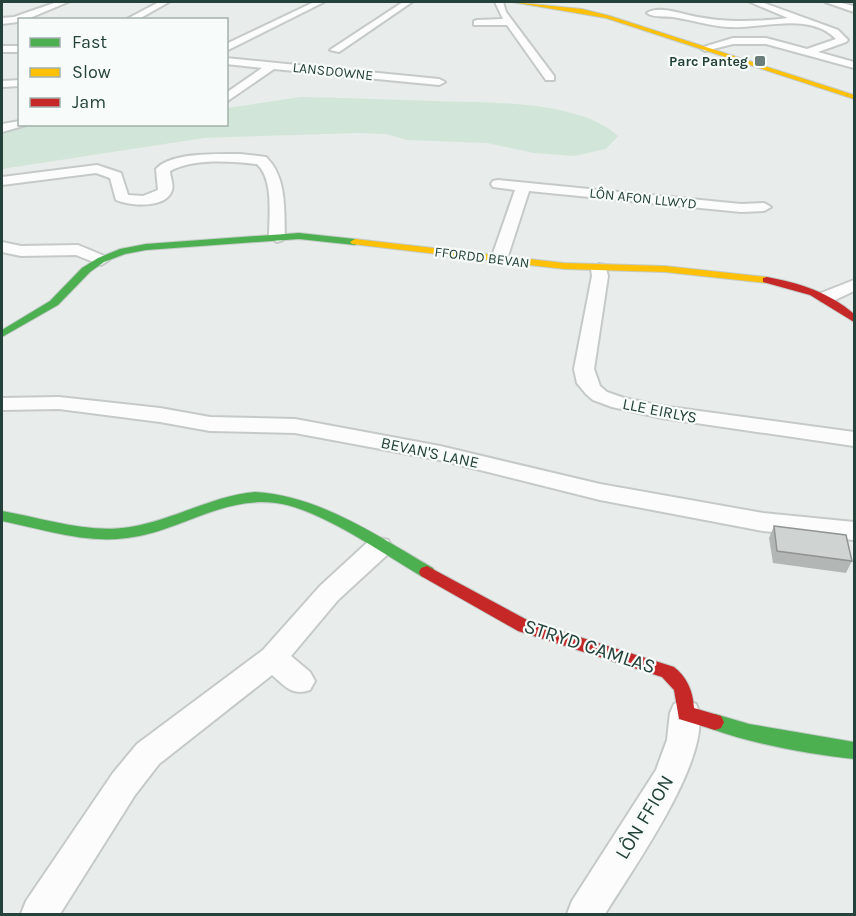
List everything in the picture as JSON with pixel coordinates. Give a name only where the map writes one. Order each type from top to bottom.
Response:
[{"type":"street","points":[[20,18],[64,2]]},
{"type":"street","points":[[133,18],[165,2]]},
{"type":"street","points":[[228,47],[320,2]]},
{"type":"street","points":[[334,50],[408,2]]},
{"type":"street","points":[[499,2],[502,12],[550,78]]},
{"type":"street","points":[[756,2],[770,2]]},
{"type":"street","points":[[756,2],[835,32],[843,40],[808,52]]},
{"type":"street","points":[[829,2],[855,9]]},
{"type":"street","points":[[521,3],[564,8],[608,17],[855,96]]},
{"type":"street","points":[[651,13],[676,11],[707,22],[728,24],[769,24],[801,19]]},
{"type":"street","points":[[2,21],[18,19]]},
{"type":"street","points":[[477,23],[510,22]]},
{"type":"street","points":[[705,48],[733,41],[756,40],[855,65]]},
{"type":"street","points":[[2,49],[18,50]]},
{"type":"street","name":"LANSDOWNE","points":[[228,61],[439,82]]},
{"type":"street","points":[[228,98],[272,66]]},
{"type":"street","points":[[2,84],[18,83]]},
{"type":"street","points":[[2,128],[18,125]]},
{"type":"street","points":[[2,181],[38,173],[103,170],[116,176],[121,197],[142,201],[153,199],[164,192],[166,185],[162,172],[170,164],[261,160],[267,164],[273,178],[277,237]]},
{"type":"street","name":"LÔN AFON LLWYD","points":[[498,184],[741,208],[764,207]]},
{"type":"street","points":[[500,259],[523,187]]},
{"type":"street","name":"FFORDD BEVAN","points":[[2,334],[54,303],[86,270],[101,260],[123,251],[146,247],[277,237],[318,238],[599,269],[658,268],[768,280],[799,286],[827,297],[855,319]]},
{"type":"street","points":[[2,248],[21,251],[78,250],[101,260]]},
{"type":"street","name":"LLE EIRLYS","points":[[599,269],[584,369],[587,383],[600,396],[662,412],[855,439]]},
{"type":"street","points":[[827,297],[855,285]]},
{"type":"street","name":"BEVAN'S LANE","points":[[2,404],[59,403],[160,415],[210,424],[295,426],[440,453],[600,492],[763,522],[855,531]]},
{"type":"street","name":"STRYD CAMLAS","points":[[2,516],[88,531],[127,533],[165,523],[215,502],[236,497],[279,498],[300,504],[524,626],[668,672],[678,680],[687,693],[685,713]]},
{"type":"street","points":[[39,915],[124,784],[148,754],[273,658],[329,593],[379,547]]},
{"type":"street","points":[[273,658],[300,681]]},
{"type":"street","points":[[685,713],[749,732],[855,751]]},
{"type":"street","name":"LÔN FFION","points":[[585,915],[669,778],[683,740],[685,713]]},
{"type":"green space","points":[[300,97],[504,103],[556,109],[580,115],[601,124],[618,136],[606,149],[574,156],[534,153],[487,143],[407,140],[386,134],[204,138],[2,169],[2,130],[25,126],[228,126],[228,108]]},
{"type":"building","points":[[774,526],[846,535],[852,561],[777,551]]},
{"type":"traffic: fast","points":[[2,334],[54,303],[86,270],[101,260],[123,251],[146,247],[299,236],[355,242]]},
{"type":"traffic: fast","points":[[2,516],[65,529],[114,534],[148,529],[217,503],[235,499],[277,498],[312,509],[427,572]]},
{"type":"traffic: fast","points":[[715,722],[749,732],[854,751]]},
{"type":"traffic: slow","points":[[514,2],[582,11],[608,17],[854,97]]},
{"type":"traffic: slow","points":[[355,242],[564,266],[665,269],[767,280]]},
{"type":"traffic: jam","points":[[767,280],[814,293],[835,304],[854,319]]},
{"type":"traffic: jam","points":[[427,572],[524,626],[668,672],[682,690],[685,713],[715,722]]},
{"type":"place","name":"Parc Panteg","points":[[760,61]]}]
